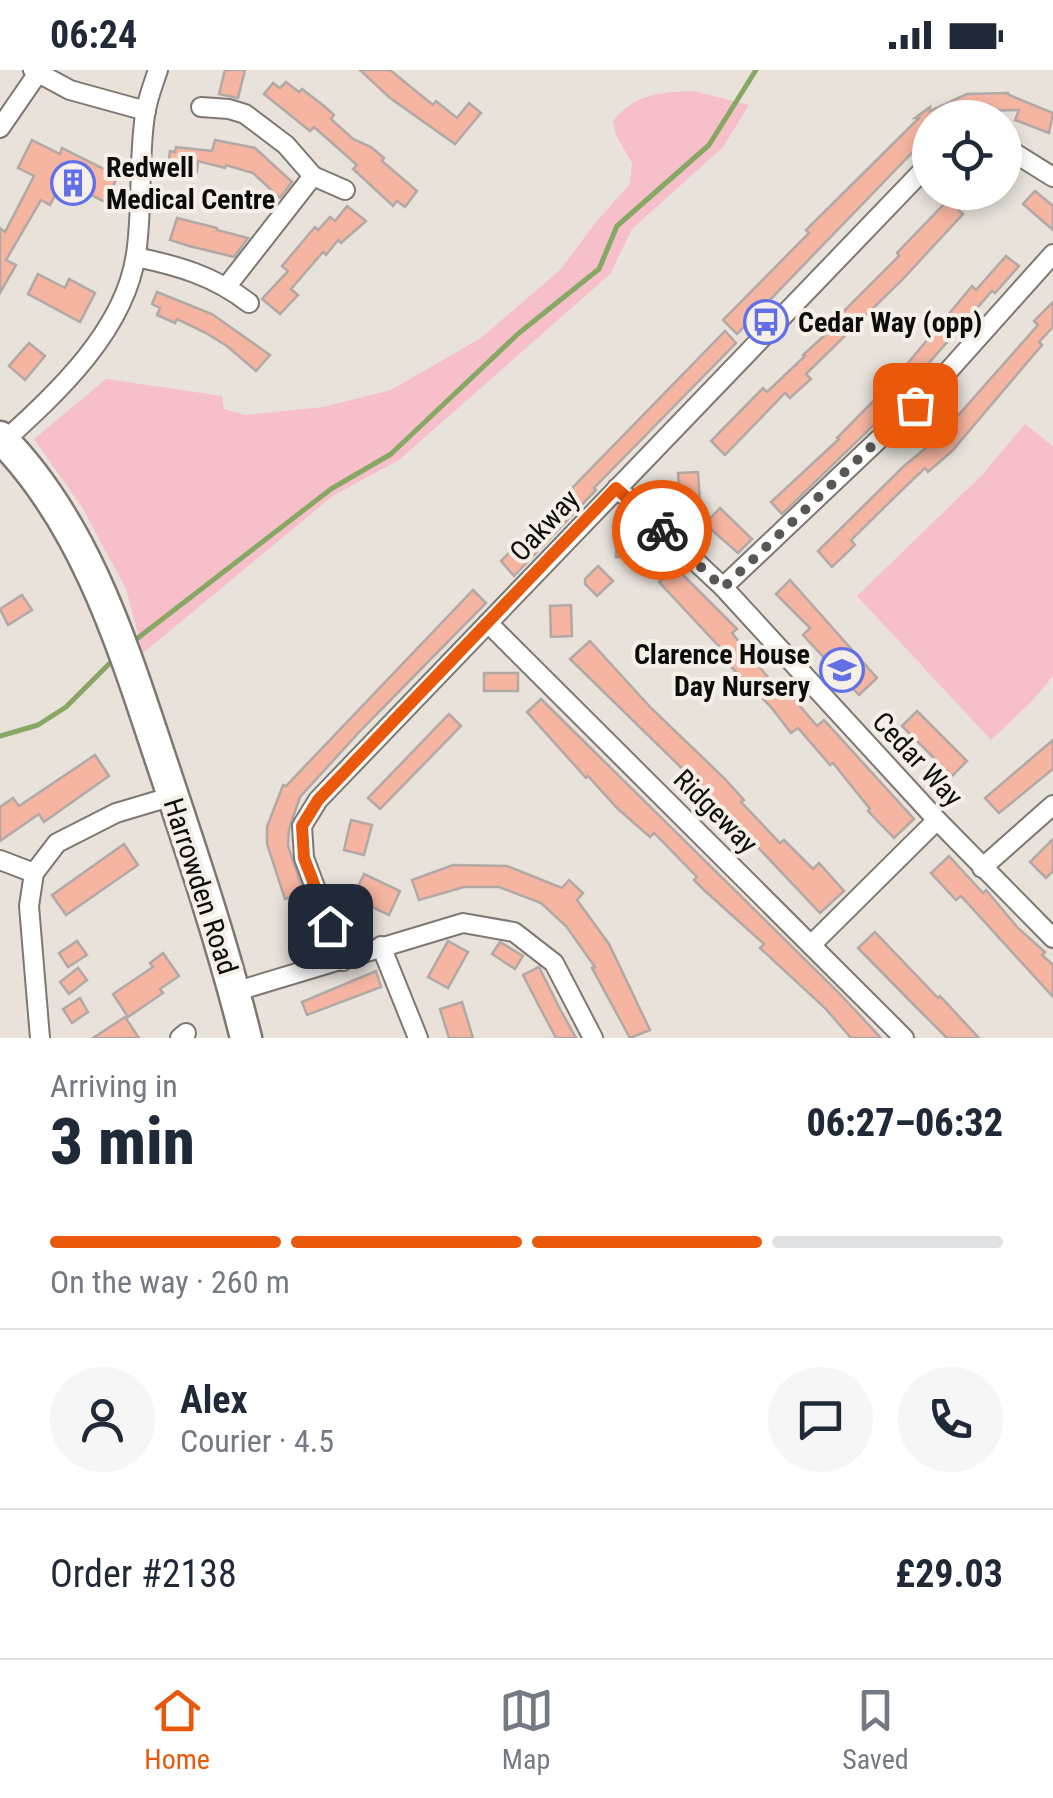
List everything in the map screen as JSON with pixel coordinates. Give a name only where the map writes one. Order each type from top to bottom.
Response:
[{"type":"main road","name":"Harrowden Road","points":[[2,439],[46,491],[93,573],[173,796],[246,1038]]},
{"type":"street","points":[[2,439],[84,362],[124,294],[136,257],[146,111],[158,70]]},
{"type":"street","points":[[0,128],[36,72],[70,90],[146,111]]},
{"type":"street","points":[[201,106],[229,109],[264,125],[313,176],[345,190]]},
{"type":"street","points":[[1022,158],[1053,177]]},
{"type":"street","points":[[227,286],[313,176]]},
{"type":"street","name":"Oakway","points":[[343,961],[304,858],[302,826],[318,800],[912,182]]},
{"type":"street","points":[[723,588],[934,387],[1053,254]]},
{"type":"street","points":[[136,257],[188,268],[227,286],[250,303]]},
{"type":"street","name":"Cedar Way","points":[[616,488],[723,588],[982,868],[1053,938]]},
{"type":"street","name":"Ridgeway","points":[[488,623],[904,1038]]},
{"type":"street","points":[[40,1038],[29,906],[34,872],[57,843],[116,814],[173,796]]},
{"type":"street","points":[[982,868],[1053,805]]},
{"type":"street","points":[[811,944],[937,820]]},
{"type":"street","points":[[0,860],[34,872]]},
{"type":"street","points":[[234,992],[463,923],[514,932],[554,962],[593,1038]]},
{"type":"street","points":[[381,946],[418,1038]]},
{"type":"shaded area","points":[[693,91],[749,105],[723,147],[632,229],[610,274],[399,460],[334,495],[143,653],[126,589],[82,507],[34,439],[106,379],[222,396],[224,409],[245,415],[324,407],[391,390],[481,338],[560,270],[630,184],[632,163],[616,135],[613,121],[622,112],[649,96]]},
{"type":"shaded area","points":[[1025,424],[1053,446],[1053,676],[991,740],[857,596],[983,474]]},
{"type":"building","points":[[225,70],[245,70],[238,98],[219,94]]},
{"type":"building","points":[[360,70],[390,70],[433,105],[436,101],[457,118],[469,103],[481,113],[455,144],[390,98]]},
{"type":"building","points":[[286,82],[324,106],[334,115],[331,119],[353,139],[371,147],[417,191],[405,207],[397,201],[393,206],[353,169],[357,165],[314,127],[310,131],[264,94],[273,83],[280,88]]},
{"type":"building","points":[[1008,93],[1021,100],[954,100],[967,94]]},
{"type":"building","points":[[1022,100],[1053,113],[1049,133],[1022,123]]},
{"type":"building","points":[[912,125],[912,153],[737,334],[723,320],[809,233],[806,230]]},
{"type":"building","name":"Redwell Medical Centre","points":[[32,140],[60,154],[62,148],[118,176],[105,202],[81,190],[76,199],[58,190],[50,205],[41,200],[6,260],[16,265],[0,293],[0,228],[5,232],[34,176],[18,168]]},
{"type":"building","points":[[215,140],[255,148],[292,182],[280,198],[253,173],[226,165],[225,168],[198,161],[197,172],[168,168],[170,151],[175,152],[176,147],[212,151]]},
{"type":"building","points":[[1035,191],[1053,206],[1053,230],[1023,204]]},
{"type":"building","points":[[347,206],[366,221],[341,243],[338,240],[326,255],[323,252],[291,289],[298,295],[280,314],[262,299],[288,271],[282,266],[315,227],[318,230],[330,217],[335,221]]},
{"type":"building","points":[[938,210],[959,210],[963,214],[806,374],[811,379],[790,398],[785,393],[725,455],[711,441],[763,388],[767,392],[837,324],[834,321],[899,256],[897,253]]},
{"type":"building","points":[[177,218],[248,238],[234,257],[189,246],[170,240]]},
{"type":"building","points":[[1006,256],[1019,266],[995,293],[992,291],[879,420],[782,514],[771,502],[839,439],[972,286],[976,290]]},
{"type":"building","points":[[38,274],[65,288],[69,279],[95,293],[80,322],[28,294]]},
{"type":"building","points":[[157,292],[212,314],[270,355],[256,371],[206,333],[177,319],[175,323],[157,315],[160,308],[152,304]]},
{"type":"building","points":[[1053,302],[1053,327],[1039,342],[1042,345],[952,451],[928,472],[925,468],[904,488],[851,540],[855,545],[832,567],[818,551],[939,437],[1038,325],[1034,321]]},
{"type":"building","points":[[725,331],[736,343],[514,576],[501,561]]},
{"type":"building","points":[[29,343],[45,356],[25,380],[9,366]]},
{"type":"building","points":[[698,472],[700,503],[680,504],[678,473]]},
{"type":"building","points":[[720,508],[752,539],[738,553],[705,524]]},
{"type":"building","points":[[647,538],[648,557],[616,557],[616,539]]},
{"type":"building","points":[[598,566],[613,581],[597,596],[585,579]]},
{"type":"building","points":[[675,567],[737,629],[732,633],[784,697],[789,693],[817,726],[824,720],[914,819],[894,838],[868,811],[833,763],[830,765],[798,728],[791,733],[722,658],[726,654],[659,582]]},
{"type":"building","points":[[790,580],[877,678],[859,695],[803,635],[810,628],[776,594]]},
{"type":"building","points":[[473,590],[486,603],[300,797],[289,829],[288,846],[304,893],[285,899],[267,844],[267,827],[283,785]]},
{"type":"building","points":[[22,595],[32,610],[8,625],[0,609]]},
{"type":"building","points":[[571,605],[572,636],[551,637],[550,606]]},
{"type":"building","points":[[590,641],[651,708],[724,778],[780,843],[784,840],[813,869],[819,863],[844,891],[820,913],[699,785],[570,659]]},
{"type":"building","points":[[484,673],[518,673],[518,691],[484,691]]},
{"type":"building","points":[[541,699],[881,1038],[851,1038],[825,1008],[760,948],[764,944],[694,880],[697,877],[654,833],[650,837],[586,778],[527,712]]},
{"type":"building","points":[[917,711],[967,761],[952,776],[902,726]]},
{"type":"building","points":[[449,714],[461,726],[380,809],[368,798]]},
{"type":"building","points":[[1053,740],[1053,769],[999,813],[985,798]]},
{"type":"building","points":[[95,755],[109,776],[44,822],[39,814],[0,841],[0,807],[13,798],[19,806]]},
{"type":"building","points":[[351,820],[372,825],[364,855],[344,850]]},
{"type":"building","points":[[1053,839],[1053,871],[1046,878],[1030,862]]},
{"type":"building","points":[[124,844],[138,865],[66,915],[52,895]]},
{"type":"building","points":[[949,856],[1045,952],[1042,955],[1053,965],[1053,997],[961,896],[956,900],[931,873]]},
{"type":"building","points":[[453,865],[507,866],[562,888],[569,880],[583,893],[577,900],[609,944],[650,1030],[630,1038],[592,968],[595,967],[566,926],[541,903],[499,887],[464,887],[419,900],[412,880]]},
{"type":"building","points":[[364,874],[400,891],[389,915],[353,898]]},
{"type":"building","points":[[875,932],[979,1038],[947,1038],[858,948]]},
{"type":"building","points":[[77,941],[87,955],[68,967],[59,953]]},
{"type":"building","points":[[448,941],[468,952],[448,988],[428,977]]},
{"type":"building","points":[[500,942],[523,956],[515,969],[492,954]]},
{"type":"building","points":[[163,953],[179,976],[160,989],[163,993],[128,1017],[113,994],[153,967],[150,963]]},
{"type":"building","points":[[539,967],[576,1038],[556,1038],[539,1006],[523,975]]},
{"type":"building","points":[[78,968],[87,980],[69,994],[60,982]]},
{"type":"building","points":[[376,971],[381,987],[307,1015],[302,1002]]},
{"type":"building","points":[[80,998],[88,1012],[72,1023],[63,1009]]},
{"type":"building","points":[[462,1002],[473,1038],[449,1038],[440,1009]]},
{"type":"building","points":[[125,1017],[139,1038],[93,1038]]},
{"type":"waterway","points":[[130,644],[331,489],[391,454],[519,333],[599,269],[617,226],[709,145],[756,70]]},
{"type":"waterway","points":[[0,736],[38,725],[66,707],[115,658]]},
{"type":"way so far","points":[[662,530],[723,588],[915,405]]},
{"type":"place","name":"Redwell Medical Centre","points":[[73,183]]},
{"type":"place","name":"Cedar Way (opp)","points":[[766,322]]},
{"type":"place","name":"Clarence House Day Nursery","points":[[842,670]]},
{"type":"route","points":[[330,926],[304,858],[302,826],[318,800],[616,488],[662,530]]}]
